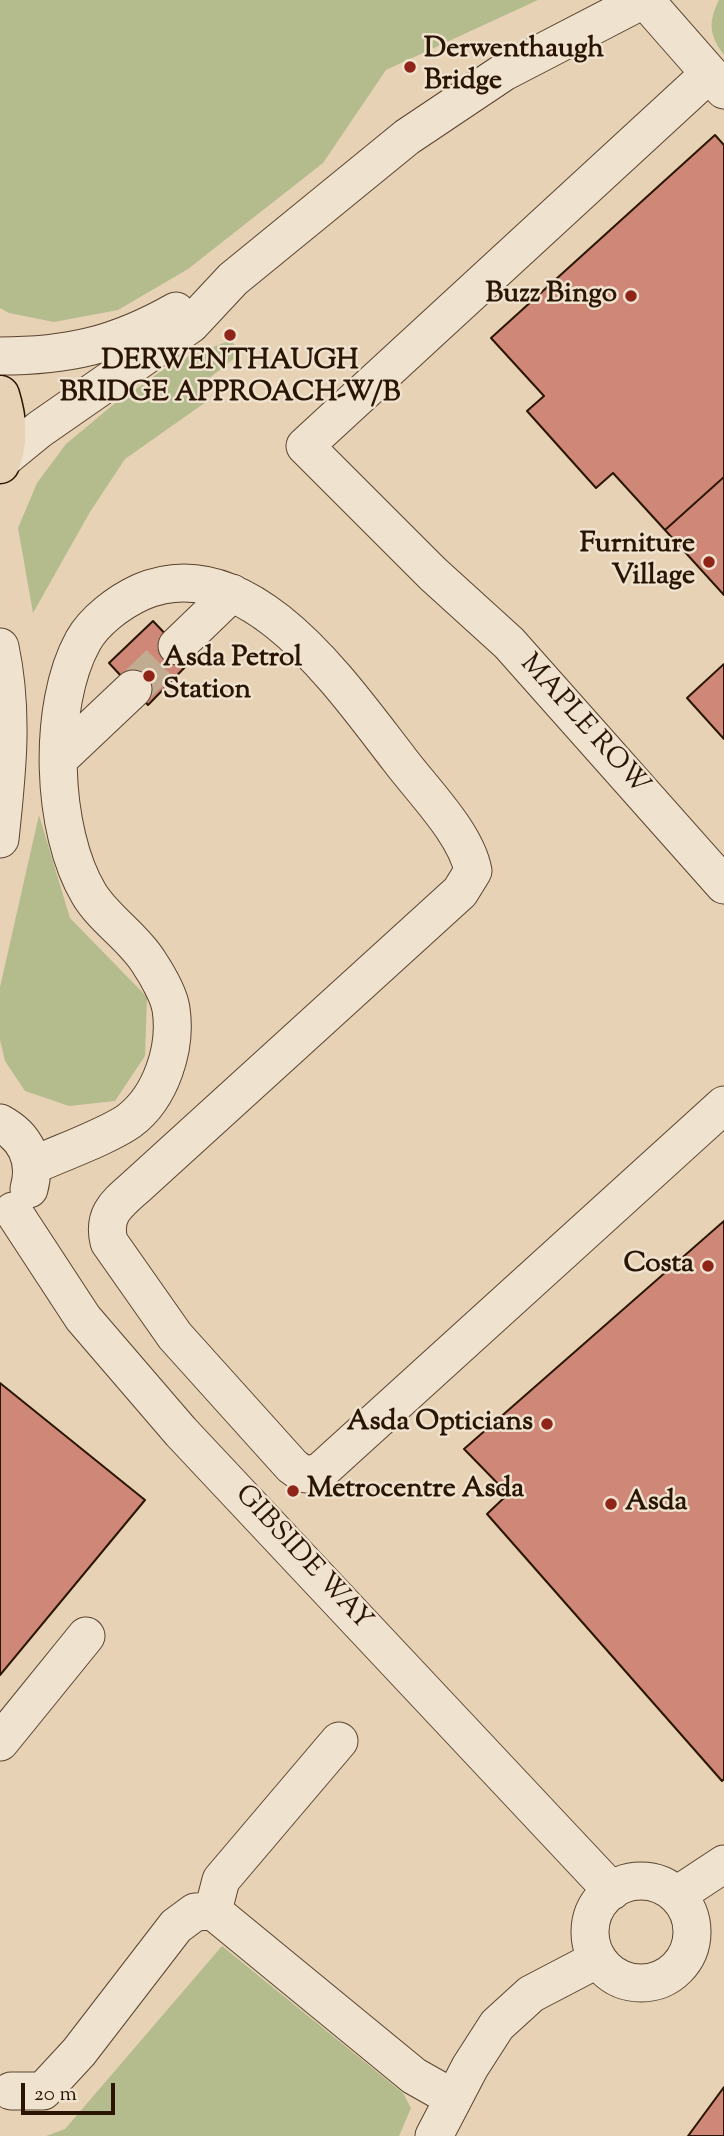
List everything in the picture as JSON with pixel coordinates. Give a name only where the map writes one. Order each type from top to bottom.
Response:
[{"type":"main road","points":[[0,395],[6,414],[7,437],[1,462]]},
{"type":"street","points":[[1,462],[40,429],[191,324],[233,279],[407,137],[504,72],[644,0],[720,85]]},
{"type":"street","name":"MAPLE ROW","points":[[720,85],[304,446],[433,575],[509,643],[724,885]]},
{"type":"street","points":[[0,356],[60,355],[127,335],[233,279]]},
{"type":"street","points":[[0,1123],[22,1140],[32,1166],[129,1121],[154,1094],[167,1063],[172,1033],[171,1006],[148,960],[89,895],[65,830],[60,758],[64,694],[72,664],[84,639],[106,615],[129,597],[155,586],[184,580],[219,586],[286,627],[359,707],[465,846],[473,871],[460,892],[129,1192],[107,1216],[105,1227],[109,1242],[174,1336],[292,1466],[302,1474],[313,1475],[322,1470],[724,1105]]},
{"type":"street","points":[[177,646],[232,593]]},
{"type":"street","points":[[0,647],[7,680],[9,734],[0,839]]},
{"type":"street","points":[[60,758],[133,689]]},
{"type":"street","name":"GIBSIDE WAY","points":[[32,1166],[28,1191],[7,1214],[83,1318],[181,1432],[612,1891]]},
{"type":"street","points":[[0,1742],[86,1636]]},
{"type":"street","points":[[213,1911],[221,1880],[339,1741]]},
{"type":"street","points":[[677,1895],[724,1864]]},
{"type":"street","points":[[648,1881],[663,1885],[677,1895],[690,1916],[692,1933],[691,1946],[679,1967],[657,1980],[630,1982],[610,1973],[598,1959],[591,1941],[591,1923],[597,1906],[612,1891],[630,1882],[648,1881]]},
{"type":"street","points":[[11,2091],[43,2091],[79,2052],[176,1926],[195,1912],[213,1911],[414,2076],[453,2098]]},
{"type":"street","points":[[433,2136],[497,2025],[531,1994],[598,1959]]},
{"type":"green space","points":[[0,0],[538,0],[386,70],[323,163],[188,269],[118,310],[54,322],[9,313],[0,308]]},
{"type":"green space","points":[[719,0],[724,0],[724,55],[715,41],[712,28],[713,15]]},
{"type":"green space","points":[[231,340],[241,353],[198,387],[206,402],[125,459],[90,512],[33,613],[18,528],[37,483],[66,444],[114,404],[173,363]]},
{"type":"green space","points":[[39,815],[70,918],[147,997],[145,1056],[115,1101],[69,1106],[25,1091],[5,1061],[0,1040],[0,987]]},
{"type":"green space","points":[[222,1946],[403,2093],[411,2108],[399,2136],[46,2136],[65,2129]]},
{"type":"building","name":"Buzz Bingo","points":[[715,135],[724,145],[724,477],[665,530],[613,473],[596,488],[527,411],[544,396],[491,338]]},
{"type":"building","name":"Furniture Village","points":[[724,477],[724,595],[665,530]]},
{"type":"building","name":"Asda Petrol Station","points":[[153,621],[191,661],[148,705],[109,663]]},
{"type":"building","points":[[724,664],[724,739],[687,698]]},
{"type":"building","name":"Asda","points":[[724,1221],[722,1781],[487,1514],[508,1494],[464,1449]]},
{"type":"building","points":[[0,1383],[145,1500],[0,1675]]},
{"type":"building","points":[[724,2087],[724,2136],[688,2136]]},
{"type":"tunnel","points":[[133,689],[177,646]]},
{"type":"place","name":"Derwenthaugh Bridge","points":[[410,67]]},
{"type":"place","name":"Buzz Bingo","points":[[631,296]]},
{"type":"place","name":"DERWENTHAUGH BRIDGE APPROACH-W/B","points":[[230,335]]},
{"type":"place","name":"Furniture Village","points":[[709,562]]},
{"type":"place","name":"Asda Petrol Station","points":[[149,676]]},
{"type":"place","name":"Costa","points":[[708,1266]]},
{"type":"place","name":"Asda Opticians","points":[[547,1424]]},
{"type":"place","name":"Metrocentre Asda","points":[[293,1491]]},
{"type":"place","name":"Asda","points":[[611,1504]]}]
